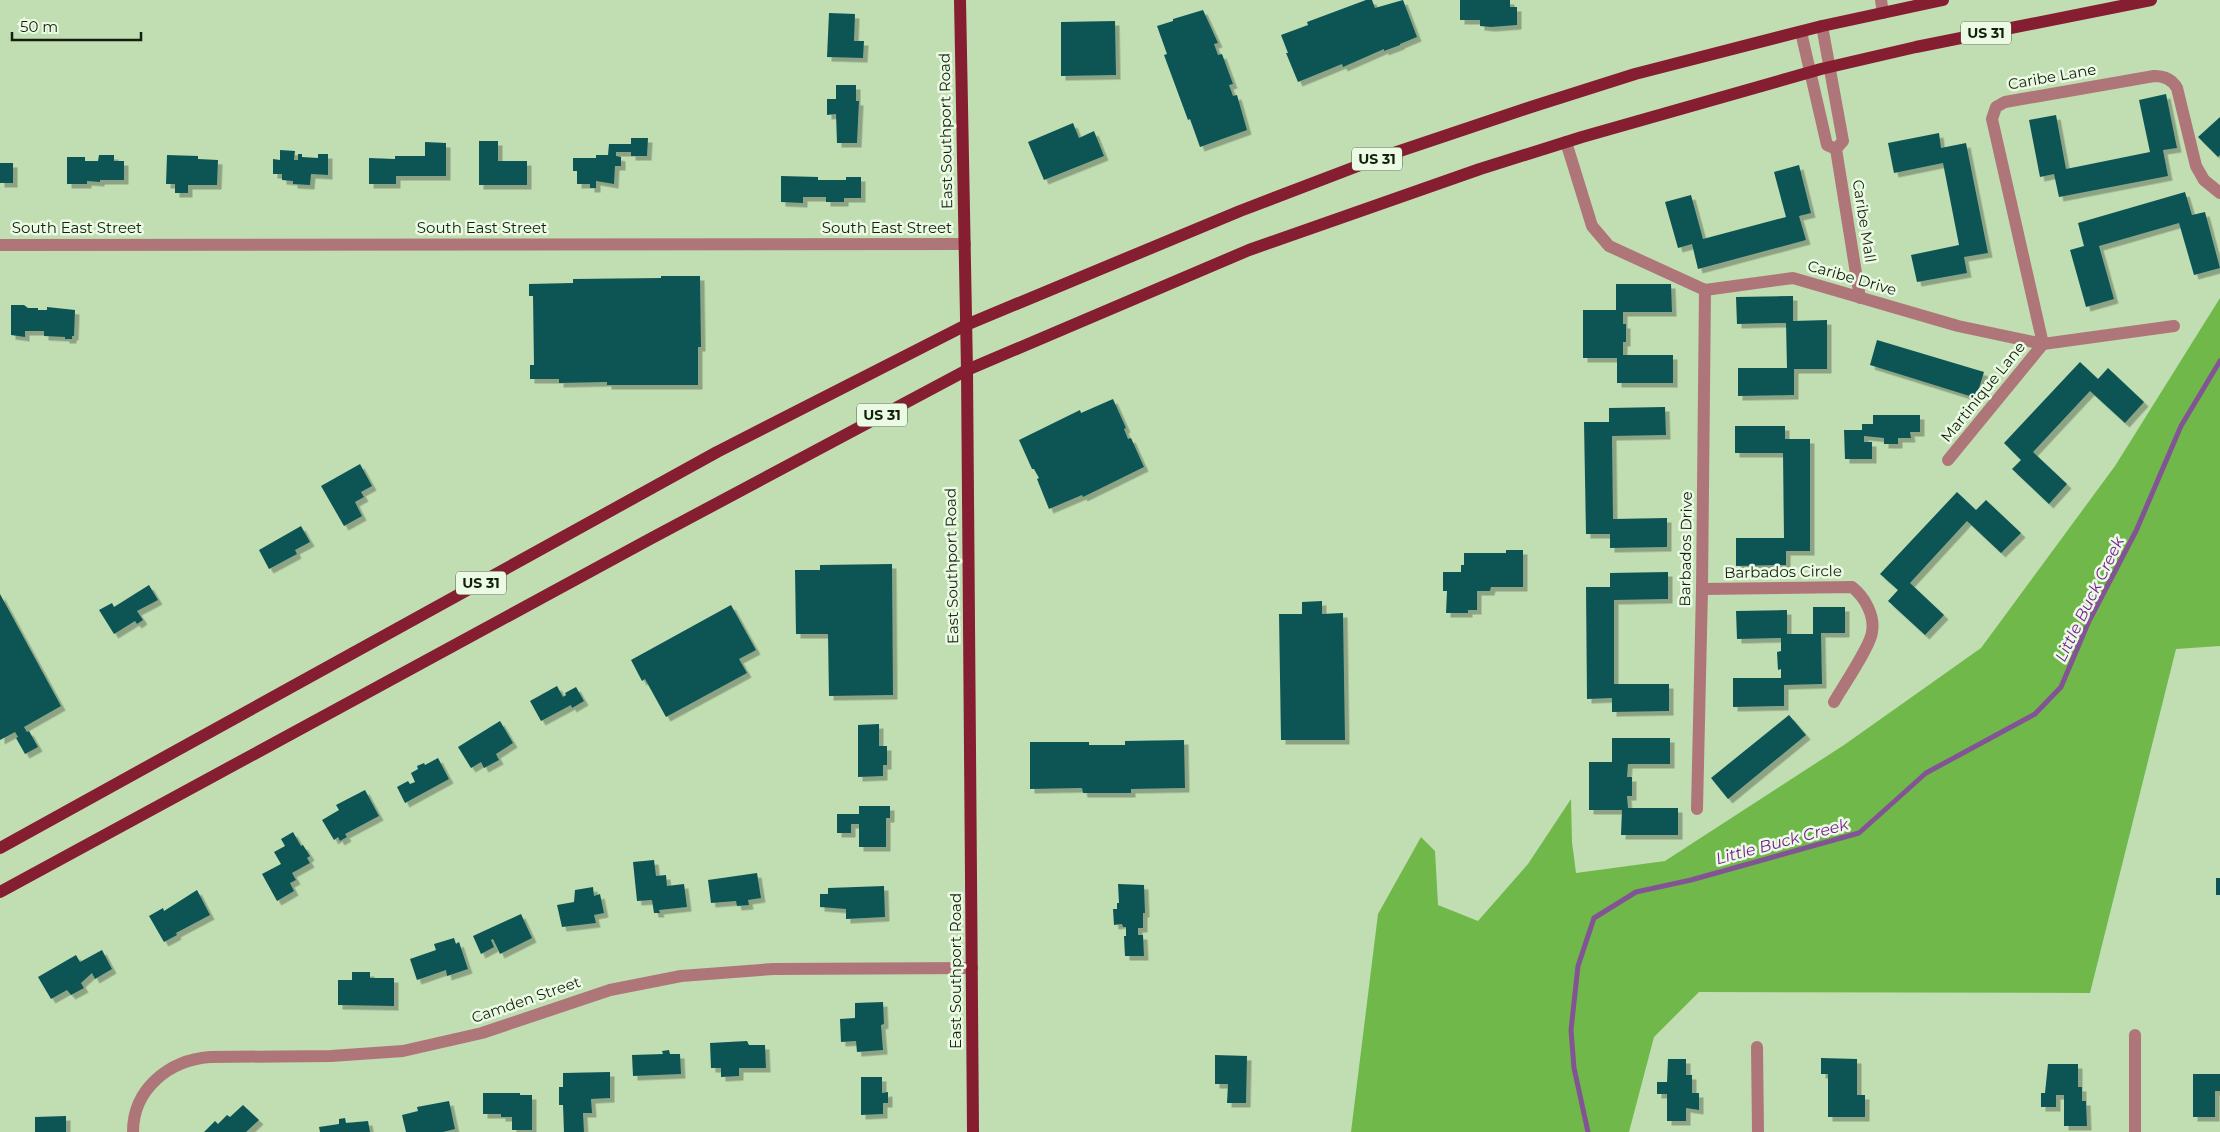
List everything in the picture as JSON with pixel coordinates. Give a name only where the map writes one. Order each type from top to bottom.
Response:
[{"type":"main road","name":"East Southport Road","points":[[960,0],[967,370],[973,1132]]},
{"type":"main road","name":"US 31","points":[[0,848],[717,452],[966,326],[1240,211],[1376,159],[1635,74],[1801,32],[1882,6],[1942,0]]},
{"type":"main road","name":"US 31","points":[[0,892],[626,552],[967,370],[1249,250],[1480,169],[1566,142],[1821,70],[2057,18],[2152,0]]},
{"type":"street","name":"Caribe Mall","points":[[1822,26],[1821,70],[1827,145],[1836,149]]},
{"type":"street","name":"Caribe Mall","points":[[1801,32],[1821,70],[1844,141],[1836,149]]},
{"type":"street","name":"Caribe Lane","points":[[2043,344],[1992,119],[1996,107],[2005,102],[2154,76],[2170,79],[2178,92],[2196,166],[2204,180],[2220,193]]},
{"type":"street","points":[[1566,142],[1592,226],[1609,246],[1705,290]]},
{"type":"street","name":"Caribe Mall","points":[[1836,149],[1860,298]]},
{"type":"street","name":"South East Street","points":[[0,245],[965,244]]},
{"type":"street","name":"Caribe Drive","points":[[1705,290],[1793,278],[1958,326],[2043,344],[2174,326]]},
{"type":"street","name":"Barbados Drive","points":[[1697,809],[1702,589],[1705,290]]},
{"type":"street","name":"Martinique Lane","points":[[1948,460],[2043,344]]},
{"type":"street","name":"Barbados Circle","points":[[1702,589],[1852,588],[1861,594],[1868,606],[1872,632],[1834,702]]},
{"type":"street","name":"Camden Street","points":[[133,1132],[138,1104],[151,1083],[170,1068],[193,1059],[210,1057],[363,1055],[403,1051],[482,1033],[610,990],[682,976],[773,969],[972,968]]},
{"type":"street","points":[[2135,1035],[2135,1132]]},
{"type":"street","points":[[1758,1047],[1758,1132]]},
{"type":"green space","points":[[2220,298],[2220,646],[2176,649],[2090,993],[1699,992],[1654,1037],[1629,1132],[1351,1132],[1378,914],[1421,837],[1435,851],[1438,905],[1478,921],[1528,864],[1571,799],[1572,842],[1576,873],[1665,861],[1844,745],[1981,648],[2115,466]]},
{"type":"building","points":[[1366,0],[1372,0],[1375,8],[1403,0],[1417,37],[1343,67],[1342,64],[1298,82],[1281,35],[1308,25],[1307,22]]},
{"type":"building","points":[[1460,0],[1510,0],[1510,7],[1517,7],[1517,25],[1491,27],[1480,26],[1480,20],[1460,20]]},
{"type":"building","points":[[1203,10],[1218,43],[1214,44],[1218,55],[1222,54],[1233,84],[1229,85],[1233,96],[1237,95],[1247,130],[1200,147],[1164,55],[1167,54],[1157,26]]},
{"type":"building","points":[[829,13],[855,14],[854,41],[864,41],[863,58],[827,57]]},
{"type":"building","points":[[1115,21],[1116,75],[1061,76],[1061,22]]},
{"type":"building","points":[[836,85],[856,85],[856,101],[859,101],[857,143],[837,143],[836,114],[827,115],[827,99],[836,99]]},
{"type":"building","points":[[2166,94],[2177,148],[2163,150],[2168,176],[2059,197],[2054,174],[2040,177],[2029,120],[2056,115],[2066,169],[2150,152],[2139,100]]},
{"type":"building","points":[[2220,117],[2220,155],[2218,157],[2198,137]]},
{"type":"building","points":[[1073,123],[1079,138],[1094,131],[1104,156],[1044,180],[1028,142]]},
{"type":"building","points":[[1939,133],[1941,148],[1966,143],[1988,253],[1964,257],[1967,273],[1917,282],[1911,255],[1959,245],[1943,163],[1894,173],[1888,143]]},
{"type":"building","points":[[631,138],[648,138],[647,156],[631,156],[631,152],[616,152],[616,156],[621,157],[621,166],[615,166],[614,184],[596,181],[596,188],[590,188],[590,184],[577,184],[577,171],[573,171],[573,158],[596,158],[596,155],[608,155],[609,144],[631,144]]},
{"type":"building","points":[[479,141],[498,141],[498,161],[527,161],[527,185],[479,185]]},
{"type":"building","points":[[425,142],[446,143],[446,176],[396,176],[396,184],[369,184],[369,158],[395,159],[395,156],[425,156]]},
{"type":"building","points":[[280,150],[295,151],[294,160],[298,160],[298,154],[302,154],[302,157],[318,158],[318,154],[328,154],[328,175],[311,174],[310,185],[293,184],[293,181],[282,180],[282,174],[273,174],[273,159],[280,160]]},
{"type":"building","points":[[99,155],[114,155],[114,161],[124,161],[124,180],[100,180],[100,182],[87,181],[87,184],[67,184],[67,157],[85,157],[85,161],[98,161]]},
{"type":"building","points":[[167,155],[198,156],[198,159],[218,160],[217,185],[188,185],[188,193],[175,193],[175,184],[166,184]]},
{"type":"building","points":[[0,163],[13,163],[13,183],[0,183]]},
{"type":"building","points":[[1799,165],[1811,213],[1799,216],[1806,240],[1698,269],[1692,244],[1678,248],[1665,202],[1691,195],[1703,239],[1786,217],[1774,172]]},
{"type":"building","points":[[781,176],[818,177],[818,180],[846,180],[846,177],[861,177],[861,198],[844,198],[844,202],[826,202],[826,197],[803,197],[803,203],[781,202]]},
{"type":"building","points":[[2185,192],[2192,215],[2205,212],[2220,268],[2194,275],[2179,223],[2099,246],[2114,299],[2086,307],[2070,250],[2084,246],[2078,223]]},
{"type":"building","points":[[661,276],[700,276],[701,347],[698,347],[698,385],[607,385],[607,382],[559,383],[559,379],[530,379],[530,365],[534,365],[533,296],[529,296],[529,284],[573,283],[573,279],[661,278]]},
{"type":"building","points":[[1616,284],[1671,284],[1672,312],[1623,312],[1623,324],[1626,324],[1626,342],[1623,342],[1623,355],[1673,355],[1673,383],[1617,383],[1617,358],[1583,358],[1583,310],[1616,310]]},
{"type":"building","points":[[1793,296],[1793,321],[1827,320],[1827,369],[1794,369],[1794,395],[1738,396],[1738,368],[1787,368],[1786,323],[1737,324],[1736,297]]},
{"type":"building","points":[[11,305],[24,305],[28,308],[38,308],[38,310],[47,310],[47,307],[75,310],[74,336],[72,336],[72,339],[65,339],[65,337],[44,336],[44,331],[25,331],[25,337],[11,335]]},
{"type":"building","points":[[1877,340],[1984,372],[1976,398],[1870,365]]},
{"type":"building","points":[[2080,362],[2098,379],[2108,368],[2144,402],[2125,423],[2090,391],[2033,452],[2067,484],[2049,504],[2012,469],[2021,460],[2004,443]]},
{"type":"building","points":[[1113,399],[1126,428],[1124,429],[1128,439],[1131,438],[1144,467],[1083,497],[1082,495],[1049,509],[1037,479],[1039,478],[1034,469],[1032,469],[1019,440],[1080,410],[1081,413]]},
{"type":"building","points":[[1665,407],[1666,435],[1612,436],[1613,519],[1667,518],[1667,547],[1610,548],[1610,534],[1586,534],[1584,422],[1609,422],[1609,408]]},
{"type":"building","points":[[1873,415],[1920,415],[1920,432],[1910,432],[1911,438],[1898,438],[1898,444],[1884,444],[1884,438],[1864,436],[1864,442],[1872,442],[1872,459],[1845,459],[1844,430],[1862,430],[1862,424],[1873,424]]},
{"type":"building","points":[[1735,426],[1785,426],[1785,439],[1810,439],[1810,551],[1786,551],[1786,565],[1736,566],[1736,538],[1784,538],[1783,453],[1735,453]]},
{"type":"building","points":[[360,464],[372,486],[361,492],[364,497],[355,502],[362,516],[344,526],[321,486]]},
{"type":"building","points":[[1957,492],[1976,510],[1986,500],[2021,533],[2001,553],[1967,521],[1910,583],[1944,615],[1925,635],[1888,601],[1898,590],[1880,574]]},
{"type":"building","points":[[301,526],[310,542],[295,550],[297,554],[269,569],[259,550]]},
{"type":"building","points":[[1506,550],[1523,550],[1523,587],[1491,587],[1490,591],[1477,591],[1477,610],[1468,610],[1468,613],[1446,613],[1447,591],[1443,591],[1443,572],[1461,572],[1461,565],[1464,565],[1464,553],[1506,553]]},
{"type":"building","points":[[892,564],[893,695],[829,696],[828,634],[796,634],[795,570],[820,570],[820,565]]},
{"type":"building","points":[[1668,572],[1668,599],[1614,600],[1614,684],[1669,684],[1669,711],[1612,712],[1612,698],[1587,699],[1586,587],[1610,587],[1610,573]]},
{"type":"building","points":[[149,585],[158,600],[137,611],[143,620],[137,624],[135,621],[114,634],[99,610],[112,603],[114,607]]},
{"type":"building","points":[[0,594],[61,706],[24,727],[27,732],[29,731],[38,747],[25,754],[16,738],[18,737],[15,732],[0,740]]},
{"type":"building","points":[[1322,601],[1322,614],[1343,613],[1345,740],[1281,740],[1279,614],[1302,614],[1302,602]]},
{"type":"building","points":[[731,605],[756,650],[739,659],[747,673],[666,717],[645,679],[642,681],[631,660]]},
{"type":"building","points":[[1813,607],[1845,607],[1845,633],[1821,633],[1822,684],[1784,685],[1784,706],[1733,707],[1733,678],[1781,678],[1781,669],[1778,670],[1777,652],[1781,651],[1781,638],[1737,639],[1736,611],[1787,610],[1787,634],[1813,634]]},
{"type":"building","points":[[557,686],[563,697],[566,695],[565,693],[576,687],[584,701],[572,708],[571,705],[541,721],[530,701]]},
{"type":"building","points":[[1789,715],[1806,735],[1728,799],[1711,778]]},
{"type":"building","points":[[500,721],[513,743],[496,754],[499,760],[484,768],[481,762],[471,768],[458,747]]},
{"type":"building","points":[[879,724],[879,746],[887,746],[887,765],[883,765],[883,776],[858,777],[858,725]]},
{"type":"building","points":[[1612,738],[1670,738],[1670,764],[1628,764],[1627,777],[1632,777],[1632,796],[1627,796],[1628,808],[1678,808],[1678,835],[1621,835],[1622,810],[1589,810],[1589,762],[1612,762]]},
{"type":"building","points":[[1184,740],[1185,788],[1131,789],[1131,793],[1083,793],[1082,788],[1030,789],[1030,742],[1089,742],[1089,745],[1125,745],[1125,741]]},
{"type":"building","points":[[438,758],[449,779],[405,803],[397,787],[408,781],[410,784],[415,782],[411,773],[418,769],[417,766],[424,763],[425,765]]},
{"type":"building","points":[[365,790],[379,816],[345,834],[347,837],[340,841],[338,837],[334,840],[322,820],[339,810],[336,805]]},
{"type":"building","points":[[859,806],[890,806],[890,818],[886,818],[886,847],[859,847],[859,824],[851,824],[851,833],[837,833],[837,814],[859,814]]},
{"type":"building","points":[[293,832],[301,846],[303,845],[310,856],[307,858],[310,863],[292,873],[296,880],[290,883],[294,891],[277,901],[262,874],[281,864],[274,852],[285,846],[281,839]]},
{"type":"building","points":[[654,860],[656,876],[666,875],[667,886],[684,884],[687,907],[659,910],[660,913],[654,913],[652,900],[637,901],[633,862]]},
{"type":"building","points":[[757,873],[761,898],[748,900],[749,905],[737,906],[736,901],[711,903],[708,880]]},
{"type":"building","points":[[2216,878],[2220,878],[2220,895],[2216,895]]},
{"type":"building","points":[[1118,884],[1144,885],[1145,913],[1143,913],[1143,928],[1138,928],[1138,935],[1143,935],[1144,956],[1125,956],[1124,936],[1126,936],[1126,927],[1123,927],[1122,924],[1114,925],[1113,909],[1117,909],[1117,903],[1119,903]]},
{"type":"building","points":[[884,886],[885,917],[846,919],[846,909],[820,907],[820,894],[828,894],[828,888]]},
{"type":"building","points":[[593,887],[594,896],[600,894],[604,913],[594,915],[596,923],[562,927],[557,905],[574,902],[575,890]]},
{"type":"building","points":[[197,890],[210,915],[176,933],[177,935],[164,942],[149,916],[163,908],[164,911]]},
{"type":"building","points":[[521,914],[532,938],[500,954],[493,939],[491,940],[494,947],[481,954],[473,936]]},
{"type":"building","points":[[454,938],[456,944],[459,942],[468,969],[447,976],[446,970],[417,980],[410,959],[436,950],[434,944]]},
{"type":"building","points":[[102,950],[112,969],[95,979],[92,973],[81,983],[84,988],[71,995],[67,990],[51,999],[38,977],[76,955],[80,962]]},
{"type":"building","points":[[352,972],[370,972],[370,978],[394,978],[394,1006],[338,1005],[338,980],[352,980]]},
{"type":"building","points":[[883,1002],[884,1024],[881,1025],[883,1050],[857,1052],[856,1041],[841,1042],[840,1019],[855,1018],[855,1003]]},
{"type":"building","points":[[747,1041],[749,1045],[765,1045],[766,1068],[739,1068],[739,1076],[721,1077],[721,1068],[711,1068],[710,1043]]},
{"type":"building","points":[[669,1050],[670,1054],[680,1054],[681,1074],[633,1076],[632,1055],[663,1054],[662,1051]]},
{"type":"building","points":[[1215,1055],[1247,1056],[1246,1103],[1227,1103],[1228,1084],[1215,1084]]},
{"type":"building","points":[[1821,1058],[1857,1059],[1857,1095],[1865,1095],[1865,1117],[1828,1117],[1828,1074],[1821,1074]]},
{"type":"building","points":[[1668,1059],[1686,1059],[1686,1075],[1692,1075],[1692,1093],[1699,1093],[1699,1110],[1686,1108],[1686,1121],[1667,1121],[1667,1094],[1657,1094],[1657,1082],[1667,1082]]},
{"type":"building","points":[[2048,1064],[2078,1064],[2078,1087],[2082,1087],[2082,1101],[2086,1101],[2087,1126],[2064,1126],[2064,1095],[2056,1095],[2056,1107],[2041,1107],[2041,1093],[2045,1093]]},
{"type":"building","points":[[610,1072],[610,1098],[591,1099],[592,1113],[583,1113],[584,1132],[564,1132],[563,1105],[559,1105],[559,1087],[563,1087],[563,1073]]},
{"type":"building","points":[[2193,1074],[2220,1074],[2220,1091],[2215,1091],[2215,1117],[2193,1117]]},
{"type":"building","points":[[861,1077],[882,1077],[882,1093],[888,1092],[888,1103],[883,1103],[883,1114],[861,1115]]},
{"type":"building","points":[[483,1093],[520,1093],[520,1095],[532,1095],[532,1130],[512,1130],[512,1117],[501,1117],[501,1114],[483,1114]]},
{"type":"building","points":[[449,1101],[455,1129],[443,1132],[406,1132],[402,1115],[418,1111],[417,1107]]},
{"type":"building","points":[[243,1105],[259,1120],[246,1132],[204,1132],[215,1121],[218,1124],[227,1115],[230,1117]]},
{"type":"building","points":[[66,1116],[66,1132],[35,1132],[35,1117]]},
{"type":"building","points":[[345,1118],[346,1123],[368,1121],[370,1132],[320,1132],[319,1127],[339,1124],[339,1119]]},
{"type":"waterway","name":"Little Buck Creek","points":[[1588,1132],[1574,1068],[1571,1030],[1578,966],[1594,918],[1636,892],[1691,880],[1859,833],[1926,773],[2035,714],[2061,687],[2089,621],[2136,531],[2181,426],[2220,361]]}]
